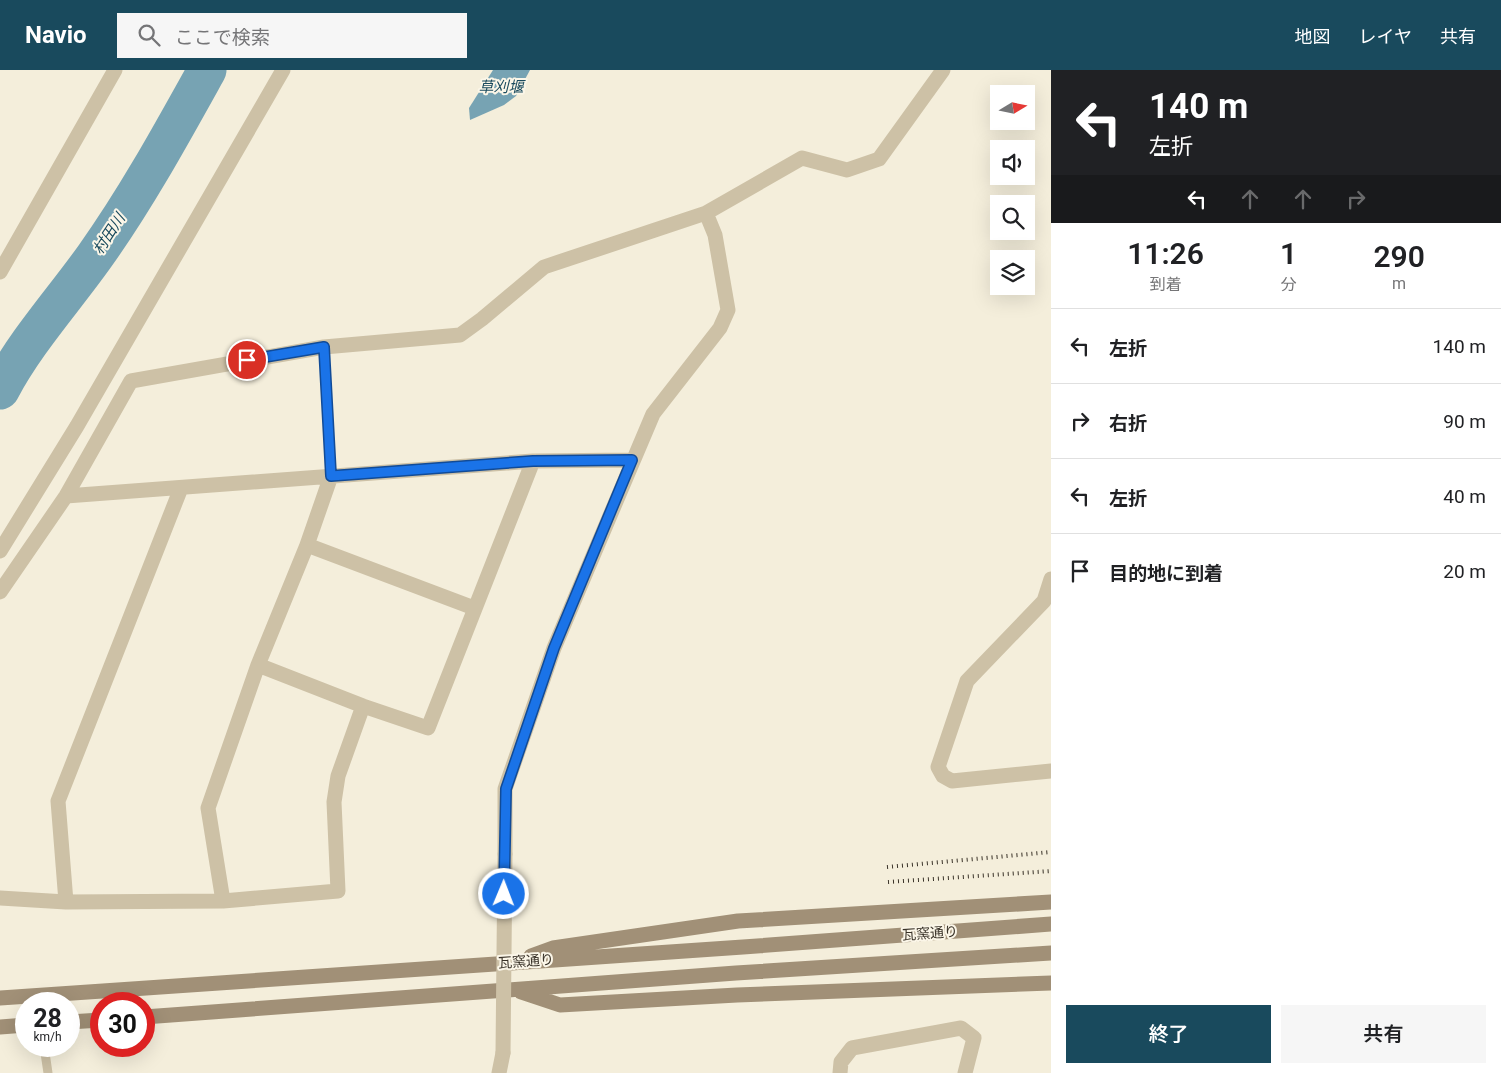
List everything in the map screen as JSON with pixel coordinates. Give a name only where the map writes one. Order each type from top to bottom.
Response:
[{"type":"street","points":[[0,272],[115,70]]},
{"type":"street","points":[[0,551],[77,426],[283,70]]},
{"type":"street","points":[[0,592],[66,496],[131,381],[324,347],[460,335],[544,267],[706,213],[802,158],[848,170],[880,159],[943,70]]},
{"type":"street","points":[[499,1073],[502,1053],[506,789],[554,648],[652,414],[720,328],[728,310],[715,235],[706,213]]},
{"type":"street","points":[[66,496],[533,461],[632,460]]},
{"type":"street","points":[[258,665],[363,706],[428,728],[533,461]]},
{"type":"street","points":[[223,901],[208,808],[258,665],[307,545],[331,476]]},
{"type":"street","points":[[66,902],[58,801],[181,488]]},
{"type":"street","points":[[307,545],[474,608]]},
{"type":"street","points":[[1051,579],[1044,602],[967,681],[938,767],[943,776],[952,781],[1051,771]]},
{"type":"street","points":[[0,898],[66,902],[223,901],[338,890],[334,802],[338,776],[363,706]]},
{"type":"street","points":[[518,962],[553,948],[738,921],[1051,902]]},
{"type":"street","name":"瓦窯通り","points":[[0,998],[1051,924]]},
{"type":"street","name":"瓦窯通り","points":[[155,1016],[1051,953]]},
{"type":"street","points":[[515,990],[560,1005],[737,995],[1051,983]]},
{"type":"street","points":[[0,1027],[15,1026]]},
{"type":"street","points":[[840,1073],[841,1062],[852,1048],[960,1028],[974,1038],[965,1073]]},
{"type":"lane","points":[[324,347],[331,476]]},
{"type":"lane","points":[[46,1057],[48,1073]]},
{"type":"water","name":"草刈堰","points":[[493,70],[530,70],[516,96],[504,105],[470,120],[469,108]]},
{"type":"waterway","name":"村田川","points":[[0,390],[21,355],[95,256],[125,211],[207,70]]},
{"type":"railway","points":[[887,867],[1051,852]]},
{"type":"railway","points":[[888,882],[1051,871]]},
{"type":"route","points":[[247,360],[324,347],[331,476],[533,461],[632,460],[554,648],[506,789],[504,894]]}]
